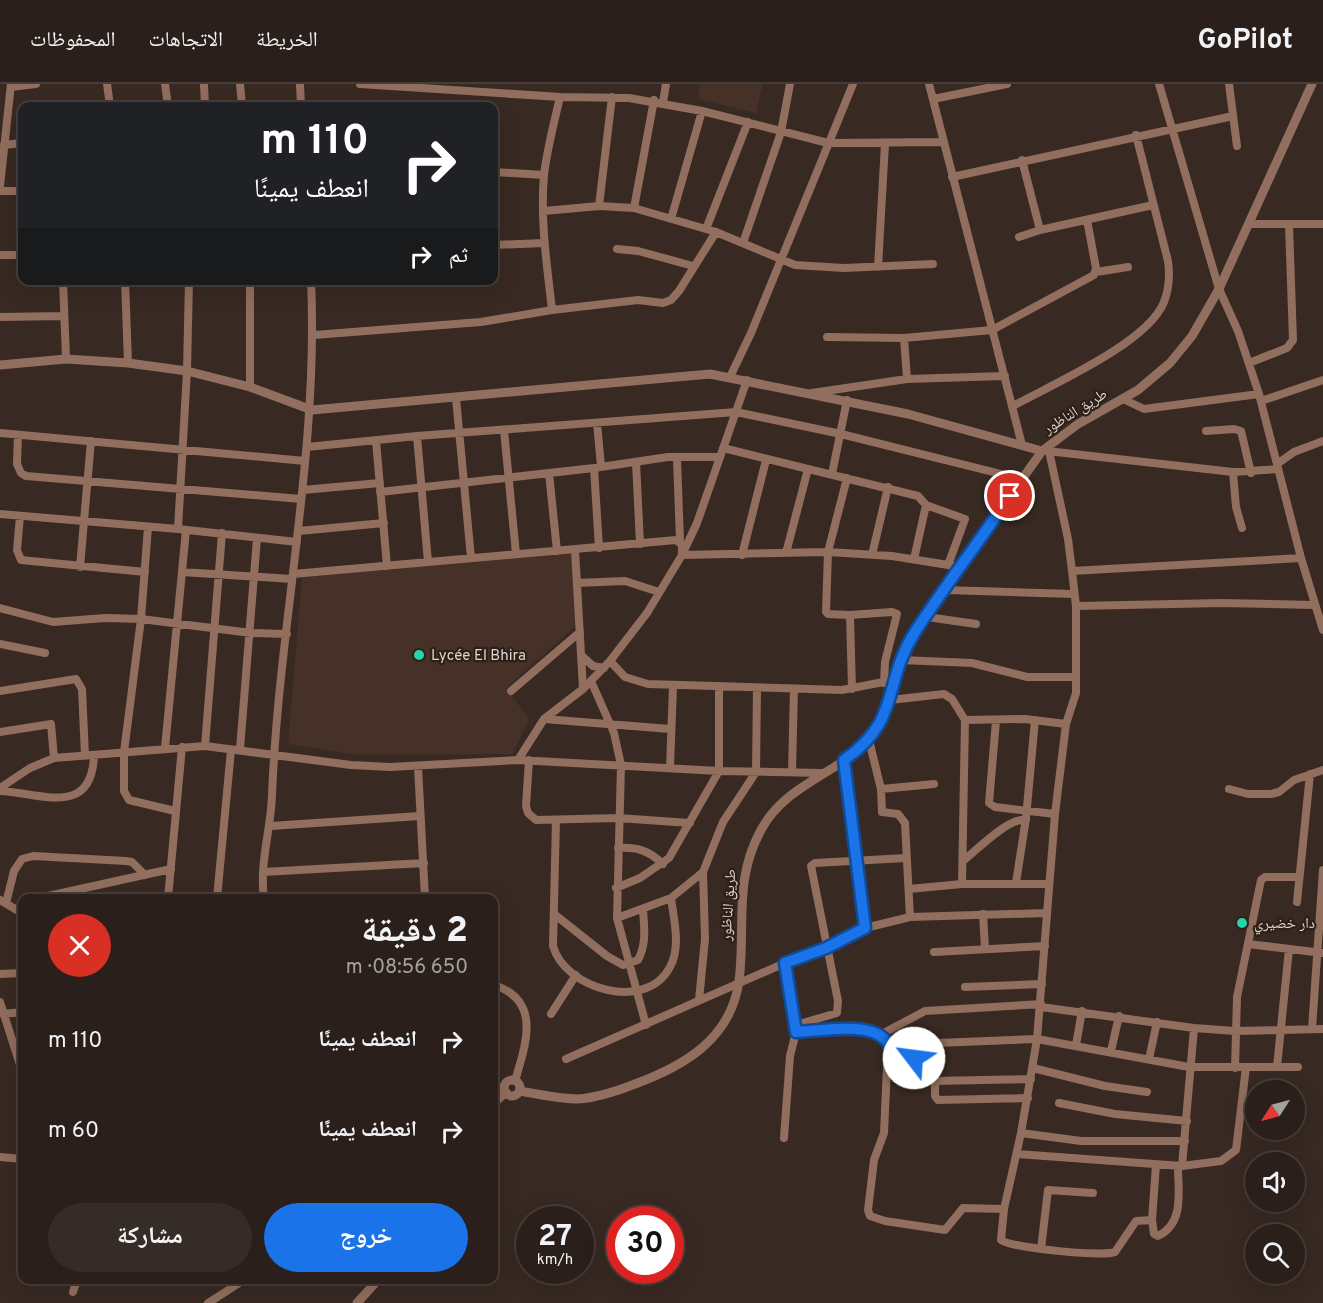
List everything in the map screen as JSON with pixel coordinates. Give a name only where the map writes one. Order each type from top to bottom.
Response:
[{"type":"street","points":[[0,186],[4,145],[4,108],[11,86],[36,84]]},
{"type":"street","points":[[107,84],[109,102]]},
{"type":"street","points":[[165,84],[167,102]]},
{"type":"street","points":[[204,84],[205,102]]},
{"type":"street","points":[[240,84],[242,102]]},
{"type":"street","points":[[300,84],[301,102]]},
{"type":"street","points":[[360,84],[560,97],[612,96],[658,101],[828,143],[943,142]]},
{"type":"street","points":[[633,208],[658,101],[666,84]]},
{"type":"street","points":[[743,243],[781,132],[790,84]]},
{"type":"street","points":[[730,377],[751,333],[854,84]]},
{"type":"street","points":[[929,84],[1022,445]]},
{"type":"street","points":[[933,99],[1007,84]]},
{"type":"street","points":[[1159,84],[1219,289],[1249,363],[1260,398],[1301,558],[1323,630]]},
{"type":"street","points":[[1229,84],[1237,146]]},
{"type":"street","name":"طريق الناظور","points":[[519,1091],[558,1098],[580,1099],[619,1090],[676,1066],[698,1053],[721,1029],[739,983],[741,892],[748,857],[767,819],[780,802],[822,772],[844,760],[869,740],[880,726],[901,660],[927,617],[1021,479],[1059,436],[1123,399],[1157,375],[1183,348],[1219,289],[1312,84]]},
{"type":"street","points":[[599,206],[612,96]]},
{"type":"street","points":[[552,310],[544,243],[544,175],[560,97]]},
{"type":"street","points":[[670,219],[702,111]]},
{"type":"street","points":[[952,177],[1136,135],[1233,116]]},
{"type":"street","points":[[706,229],[748,122]]},
{"type":"street","points":[[1013,406],[1137,335],[1164,303],[1170,276],[1136,135]]},
{"type":"street","points":[[4,145],[18,143]]},
{"type":"street","points":[[878,267],[885,144]]},
{"type":"street","points":[[1022,160],[1040,230]]},
{"type":"street","points":[[498,172],[544,175]]},
{"type":"street","points":[[0,191],[18,191]]},
{"type":"street","points":[[544,211],[599,206],[633,208],[716,232],[780,261],[820,267],[933,264]]},
{"type":"street","points":[[1019,237],[1040,230],[1154,206]]},
{"type":"street","points":[[1087,220],[1096,272]]},
{"type":"street","points":[[1249,224],[1323,224]]},
{"type":"street","points":[[1249,363],[1287,348],[1293,340],[1288,225]]},
{"type":"street","points":[[314,335],[481,322],[552,310],[638,300],[663,303],[676,295],[716,232]]},
{"type":"street","points":[[498,245],[544,243]]},
{"type":"street","points":[[617,249],[638,251],[693,266]]},
{"type":"street","points":[[0,255],[18,255]]},
{"type":"street","points":[[827,338],[904,338],[992,330],[1091,278],[1096,272],[1128,267]]},
{"type":"street","points":[[63,285],[66,359]]},
{"type":"street","points":[[125,285],[128,363]]},
{"type":"street","points":[[165,748],[182,572],[181,488],[189,285]]},
{"type":"street","points":[[250,285],[250,387]]},
{"type":"street","points":[[264,894],[263,872],[271,826],[274,755],[306,447],[312,410],[314,335],[311,285]]},
{"type":"street","points":[[0,317],[64,316]]},
{"type":"street","points":[[904,338],[906,379]]},
{"type":"street","points":[[0,364],[66,359],[128,363],[187,371],[250,387],[312,410],[694,375],[730,377],[847,400],[1046,451],[1233,472],[1251,473],[1277,467],[1294,452],[1323,441]]},
{"type":"street","points":[[810,393],[906,379],[1005,376]]},
{"type":"street","points":[[518,760],[544,719],[583,689],[610,661],[647,613],[682,555],[697,523],[747,380]]},
{"type":"street","points":[[1123,399],[1144,409],[1260,398],[1323,380]]},
{"type":"street","points":[[456,398],[471,558]]},
{"type":"street","points":[[832,474],[847,400]]},
{"type":"street","points":[[306,447],[417,436],[736,412],[841,434],[1021,479]]},
{"type":"street","points":[[597,423],[599,548]]},
{"type":"street","points":[[1206,431],[1234,429],[1241,431],[1251,473]]},
{"type":"street","points":[[504,430],[516,554]]},
{"type":"street","points":[[0,433],[183,448],[305,462]]},
{"type":"street","points":[[18,435],[17,464],[21,473],[88,482],[302,495],[380,487],[423,489],[668,457],[677,459],[720,457]]},
{"type":"street","points":[[417,436],[428,562]]},
{"type":"street","points":[[80,567],[91,441]]},
{"type":"street","points":[[376,441],[387,566]]},
{"type":"street","points":[[723,448],[888,487],[918,496],[926,505],[965,519],[948,565]]},
{"type":"street","points":[[1046,451],[1072,571],[1076,606],[1076,693],[1066,724],[1055,814],[1038,1039],[1022,1133],[1004,1209],[1001,1240],[1012,1246],[1111,1254],[1115,1252],[1136,1221],[1152,1220]]},
{"type":"street","points":[[677,459],[682,555]]},
{"type":"street","points":[[742,555],[766,460]]},
{"type":"street","points":[[636,462],[640,544]]},
{"type":"street","points":[[786,553],[808,469]]},
{"type":"street","points":[[549,472],[557,551]]},
{"type":"street","points":[[1233,472],[1236,507],[1242,528]]},
{"type":"street","points":[[847,478],[828,552],[827,613],[850,615],[891,612],[897,614],[885,662],[884,683]]},
{"type":"street","points":[[872,555],[888,487]]},
{"type":"street","points":[[914,559],[926,505]]},
{"type":"street","points":[[0,514],[222,533],[297,542]]},
{"type":"street","points":[[20,516],[16,550],[19,559],[145,572]]},
{"type":"street","points":[[298,531],[384,524]]},
{"type":"street","points":[[148,527],[141,619],[124,752],[123,791],[127,798],[176,811]]},
{"type":"street","points":[[205,746],[222,533]]},
{"type":"street","points":[[218,894],[250,633],[257,538]]},
{"type":"street","points":[[182,572],[293,576],[471,558],[680,541]]},
{"type":"street","points":[[575,550],[583,689]]},
{"type":"street","points":[[682,555],[828,552],[914,559],[961,567]]},
{"type":"street","points":[[1072,571],[1301,558]]},
{"type":"street","points":[[577,583],[625,581],[659,592]]},
{"type":"street","points":[[945,590],[1074,594]]},
{"type":"street","points":[[1076,606],[1222,603],[1314,605]]},
{"type":"street","points":[[0,608],[53,622],[105,618],[141,619],[214,626],[250,633],[287,634]]},
{"type":"street","points":[[850,615],[852,689]]},
{"type":"street","points":[[927,617],[976,624]]},
{"type":"street","points":[[511,691],[580,632]]},
{"type":"street","points":[[0,645],[45,653]]},
{"type":"street","points":[[582,656],[593,666],[604,668]]},
{"type":"street","points":[[901,660],[972,663],[1026,677],[1076,677]]},
{"type":"street","points":[[610,661],[625,676],[639,683],[673,686],[852,689],[894,680]]},
{"type":"street","points":[[0,691],[76,679],[82,689],[85,756]]},
{"type":"street","points":[[591,681],[610,724],[621,765],[617,918],[646,1025]]},
{"type":"street","points":[[670,768],[673,686]]},
{"type":"street","points":[[616,888],[640,878],[663,864],[690,823],[719,771],[719,687]]},
{"type":"street","points":[[699,1000],[705,939],[703,872],[723,822],[756,772],[757,688]]},
{"type":"street","points":[[792,772],[794,689]]},
{"type":"street","points":[[890,700],[944,694],[952,699],[965,720],[962,884]]},
{"type":"street","points":[[544,719],[670,729]]},
{"type":"street","points":[[965,720],[1035,720],[1066,724]]},
{"type":"street","points":[[1016,883],[1027,816],[1035,720]]},
{"type":"street","points":[[996,721],[988,801],[993,806],[1027,816]]},
{"type":"street","points":[[0,732],[51,724],[54,758]]},
{"type":"street","points":[[869,740],[881,789],[882,812],[898,814],[904,820],[910,917]]},
{"type":"street","points":[[0,789],[30,768],[54,758],[205,746],[351,765],[418,767],[529,760],[719,771],[822,772]]},
{"type":"street","points":[[168,894],[182,747]]},
{"type":"street","points":[[0,789],[55,800],[68,799],[79,794],[88,784],[93,770],[94,755]]},
{"type":"street","points":[[529,760],[526,795],[528,813],[536,820],[618,818],[690,823]]},
{"type":"street","points":[[844,760],[865,928]]},
{"type":"street","points":[[418,767],[425,894]]},
{"type":"street","points":[[1229,789],[1248,794],[1271,795],[1279,792],[1292,781],[1323,770]]},
{"type":"street","points":[[1297,902],[1310,774]]},
{"type":"street","points":[[881,789],[934,784]]},
{"type":"street","points":[[964,860],[1010,823],[1027,816],[1055,814]]},
{"type":"street","points":[[271,826],[420,816]]},
{"type":"street","points":[[556,820],[553,946],[555,955],[576,975],[608,991],[637,991],[660,979],[671,966],[676,945],[671,898]]},
{"type":"street","points":[[618,848],[640,848],[652,854],[663,864]]},
{"type":"street","points":[[18,911],[3,902],[14,871],[22,859],[33,856],[126,861],[132,862],[145,875]]},
{"type":"street","points":[[796,1028],[833,1016],[838,1009],[810,867],[815,863],[856,859],[906,858]]},
{"type":"street","points":[[263,872],[424,863]]},
{"type":"street","points":[[57,894],[171,869]]},
{"type":"street","points":[[1312,1029],[1320,953],[1323,870]]},
{"type":"street","points":[[617,918],[671,898],[703,872]]},
{"type":"street","points":[[1235,1068],[1237,998],[1261,880],[1265,877],[1299,877]]},
{"type":"street","points":[[909,889],[962,884],[1049,884]]},
{"type":"street","points":[[554,914],[607,956],[623,965],[638,960],[644,945],[643,909]]},
{"type":"street","points":[[566,1059],[785,963],[826,948],[865,928],[910,917],[1047,913]]},
{"type":"street","points":[[983,914],[985,949]]},
{"type":"street","points":[[1248,944],[1320,953]]},
{"type":"street","points":[[934,952],[1045,946]]},
{"type":"street","points":[[1277,1066],[1289,949]]},
{"type":"street","points":[[784,1138],[790,1056],[796,1028],[785,963]]},
{"type":"street","points":[[0,974],[18,973]]},
{"type":"street","points":[[551,1014],[576,975]]},
{"type":"street","points":[[965,987],[1042,984]]},
{"type":"street","points":[[498,988],[507,991],[519,1004],[528,1026],[526,1049],[515,1081]]},
{"type":"street","points":[[0,1002],[18,1059]]},
{"type":"street","points":[[880,1035],[925,1011],[1041,1006],[1194,1028],[1235,1031],[1323,1029]]},
{"type":"street","points":[[1076,1045],[1082,1011]]},
{"type":"street","points":[[3,1014],[18,1012]]},
{"type":"street","points":[[1111,1051],[1119,1016]]},
{"type":"street","points":[[1149,1059],[1157,1022]]},
{"type":"street","points":[[796,1028],[854,1028],[880,1035],[888,1044],[886,1117],[884,1133],[874,1160],[868,1210],[870,1216],[945,1230],[963,1208],[1004,1209]]},
{"type":"street","points":[[1156,1165],[1152,1220],[1154,1234],[1158,1236],[1170,1227],[1176,1218],[1180,1166],[1187,1121],[1189,1067],[1194,1028]]},
{"type":"street","points":[[888,1044],[1038,1039],[1189,1067],[1298,1067]]},
{"type":"street","points":[[904,1044],[935,1082],[935,1096],[939,1100],[1028,1098]]},
{"type":"street","points":[[1017,1154],[1180,1166],[1221,1161],[1236,1150],[1246,1067]]},
{"type":"street","points":[[1033,1068],[1105,1086],[1147,1092]]},
{"type":"street","points":[[935,1082],[1031,1079]]},
{"type":"street","points":[[506,1092],[513,1096],[519,1091],[519,1085],[515,1081]]},
{"type":"street","points":[[498,1099],[506,1092],[506,1083],[515,1081]]},
{"type":"street","points":[[1059,1103],[1100,1112],[1187,1121]]},
{"type":"street","points":[[1022,1133],[1081,1141],[1185,1141]]},
{"type":"street","points":[[0,1157],[18,1159]]},
{"type":"street","points":[[1041,1249],[1048,1190],[1093,1193]]},
{"type":"street","points":[[73,1292],[76,1284]]},
{"type":"street","points":[[208,1303],[238,1284]]},
{"type":"street","points":[[357,1303],[374,1284]]},
{"type":"shaded area","points":[[700,84],[763,84],[756,113],[698,99]]},
{"type":"shaded area","name":"Lycée El Bhira","points":[[572,552],[579,623],[506,688],[529,719],[513,754],[358,755],[288,744],[302,577]]},
{"type":"place","name":"Lycée El Bhira","points":[[419,655]]},
{"type":"place","name":"دار خضيري","points":[[1242,923]]},
{"type":"route","points":[[914,1058],[904,1044],[888,1044],[880,1035],[854,1028],[796,1032],[785,963],[826,948],[865,928],[844,760],[859,750],[880,726],[886,715],[894,680],[905,649],[934,603],[1010,496]]}]
